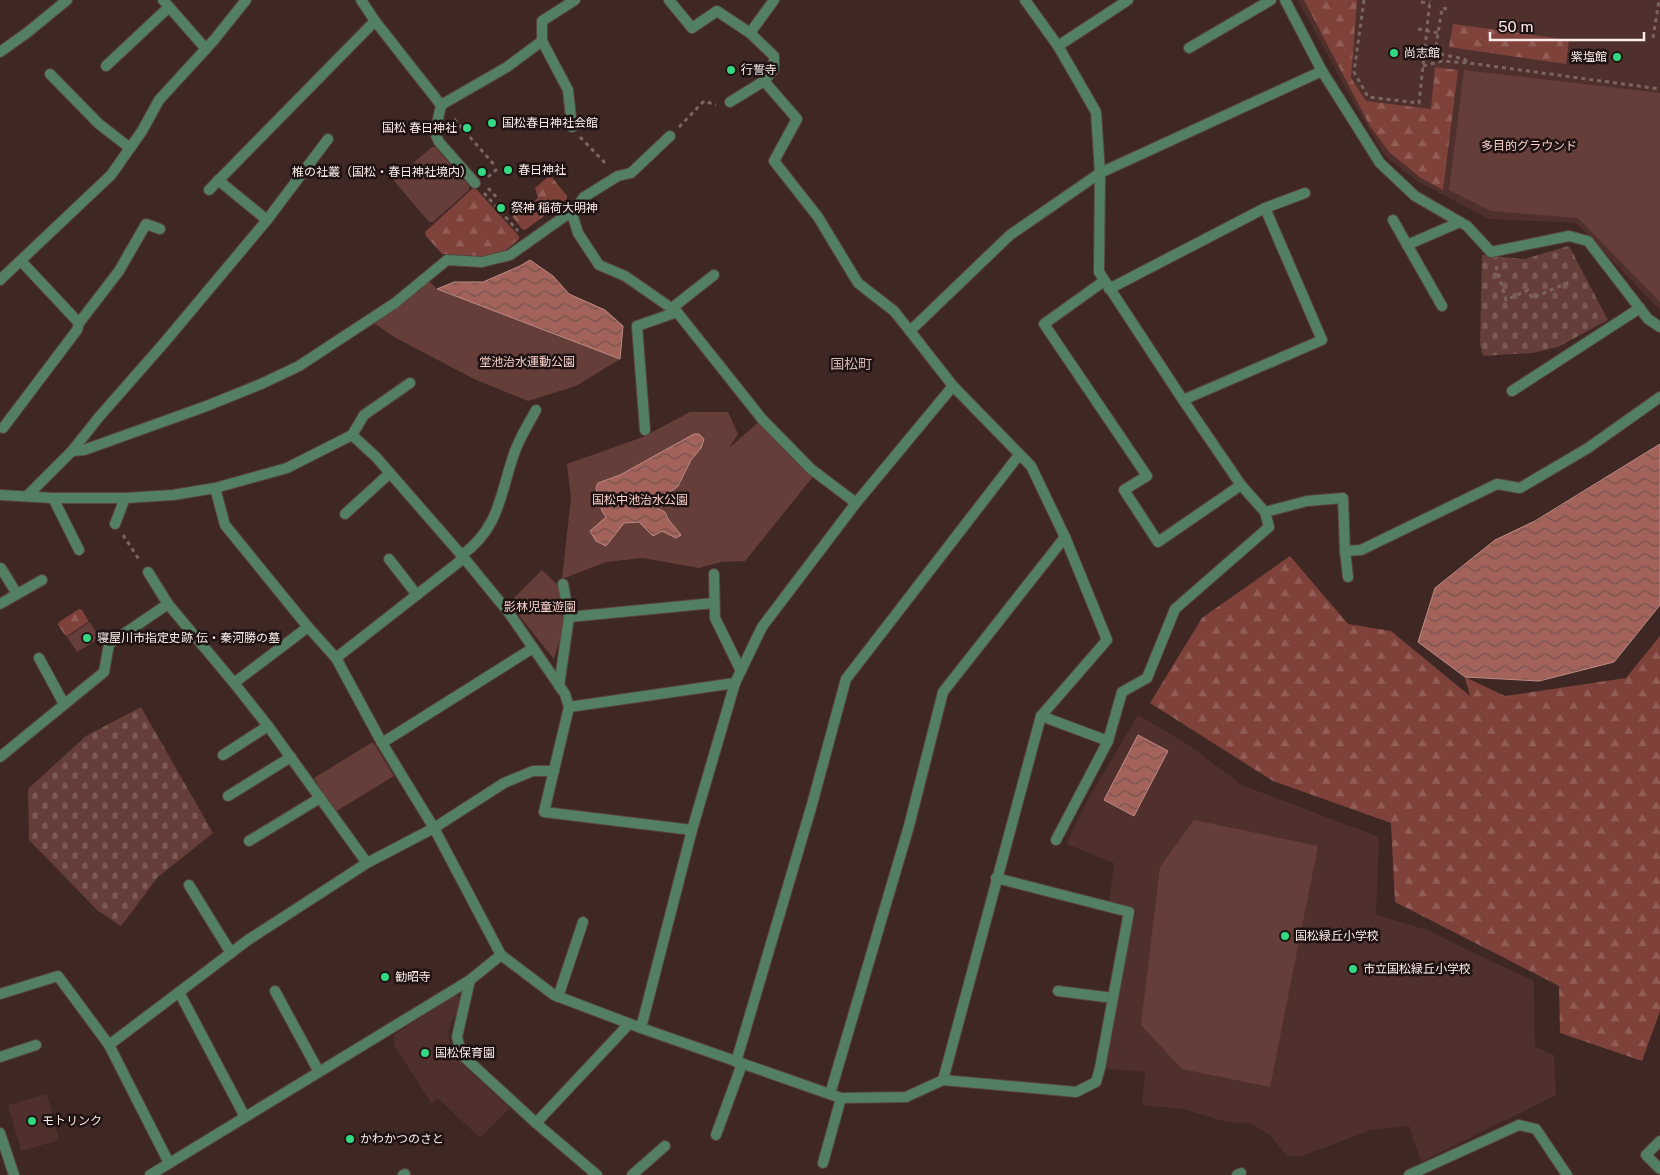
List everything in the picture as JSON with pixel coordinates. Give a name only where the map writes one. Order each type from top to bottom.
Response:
[{"type":"street","points":[[0,52],[67,0]]},
{"type":"street","points":[[0,280],[111,175],[142,131],[159,100],[206,49],[246,0]]},
{"type":"street","points":[[362,0],[375,21],[441,105]]},
{"type":"street","points":[[572,127],[568,90],[542,41],[542,21],[575,0]]},
{"type":"street","points":[[670,0],[692,28],[717,11],[750,33],[774,56],[774,69],[764,81],[730,102]]},
{"type":"street","points":[[750,33],[774,0]]},
{"type":"street","points":[[1025,0],[1058,46],[1096,112],[1100,173],[1099,272],[1182,400],[1242,485],[1265,512],[1269,527],[1175,609],[1147,678],[1122,692],[1108,741],[1056,840]]},
{"type":"street","points":[[1058,46],[1128,0]]},
{"type":"street","points":[[1189,48],[1271,0]]},
{"type":"street","points":[[1285,0],[1322,71],[1380,163],[1415,196],[1467,226],[1492,252],[1569,236],[1588,241],[1648,319],[1660,326]]},
{"type":"street","points":[[106,66],[166,4],[206,49]]},
{"type":"street","points":[[209,190],[375,21]]},
{"type":"street","points":[[475,183],[439,142],[435,133],[441,105],[507,68],[542,41]]},
{"type":"street","points":[[910,331],[1010,235],[1100,173],[1322,71]]},
{"type":"street","points":[[50,74],[99,124],[130,148]]},
{"type":"street","points":[[764,81],[797,119],[774,161],[818,217],[858,282],[894,311],[953,386],[1031,466],[1065,537],[1107,640],[1041,716],[943,1080]]},
{"type":"street","points":[[72,451],[84,450],[204,407],[261,384],[298,366],[395,303],[447,260],[482,262],[510,255],[575,209],[584,197],[618,176],[630,173],[670,136]]},
{"type":"street","points":[[27,496],[72,451],[267,220],[328,139]]},
{"type":"street","points":[[218,180],[267,220]]},
{"type":"street","points":[[1242,485],[1158,542],[1124,490],[1147,476],[1044,324],[1107,285],[1265,208],[1305,193]]},
{"type":"street","points":[[1182,400],[1322,340],[1265,208]]},
{"type":"street","points":[[575,209],[573,217],[578,232],[599,265],[625,276],[674,310],[762,419],[811,469],[856,503]]},
{"type":"street","points":[[1393,220],[1442,306]]},
{"type":"street","points":[[1407,246],[1460,222]]},
{"type":"street","points":[[3,428],[119,271],[146,224],[160,229]]},
{"type":"street","points":[[21,261],[79,323]]},
{"type":"street","points":[[645,430],[637,326],[674,310],[714,275]]},
{"type":"street","points":[[1512,392],[1640,308]]},
{"type":"street","points":[[0,495],[52,498],[125,498],[173,495],[215,488],[287,468],[352,434],[364,415],[410,383]]},
{"type":"street","points":[[641,1028],[692,830],[735,683],[762,627],[856,503],[953,386]]},
{"type":"street","points":[[1345,551],[1361,550],[1497,484],[1520,488],[1588,448],[1660,397]]},
{"type":"street","points":[[336,658],[417,595],[476,545],[488,529],[498,508],[515,450],[536,410]]},
{"type":"street","points":[[352,434],[376,457],[463,556],[509,613],[565,694],[569,707],[544,812],[692,830]]},
{"type":"street","points":[[716,1135],[739,1063],[846,679],[1019,455]]},
{"type":"street","points":[[345,514],[390,473]]},
{"type":"street","points":[[215,488],[225,524],[308,627],[336,658],[382,743],[434,828],[501,955],[558,997],[841,1098],[906,1097],[943,1080],[1076,1092],[1096,1082],[1129,912],[996,878]]},
{"type":"street","points":[[52,498],[79,550]]},
{"type":"street","points":[[115,524],[125,498]]},
{"type":"street","points":[[1265,512],[1308,501],[1343,498],[1348,577]]},
{"type":"street","points":[[830,1094],[909,826],[943,692],[1065,537]]},
{"type":"street","points":[[389,559],[417,595]]},
{"type":"street","points":[[1,568],[17,594]]},
{"type":"street","points":[[148,572],[168,604],[268,726],[367,863]]},
{"type":"street","points":[[714,574],[715,618],[741,671]]},
{"type":"street","points":[[0,604],[42,580]]},
{"type":"street","points":[[559,686],[569,617],[563,584]]},
{"type":"street","points":[[569,617],[714,603]]},
{"type":"street","points":[[0,758],[104,672],[109,644],[168,604]]},
{"type":"street","points":[[234,683],[308,627]]},
{"type":"street","points":[[382,743],[533,648]]},
{"type":"street","points":[[39,658],[64,704]]},
{"type":"street","points":[[569,707],[735,683]]},
{"type":"street","points":[[1041,716],[1108,741]]},
{"type":"street","points":[[223,755],[268,726]]},
{"type":"street","points":[[228,796],[291,757]]},
{"type":"street","points":[[109,1044],[231,953],[367,863],[434,828],[504,783],[533,771],[554,771]]},
{"type":"street","points":[[249,841],[320,798]]},
{"type":"street","points":[[189,885],[231,953]]},
{"type":"street","points":[[558,997],[583,922]]},
{"type":"street","points":[[150,1175],[470,980],[501,955]]},
{"type":"street","points":[[0,994],[58,976],[109,1044],[169,1163]]},
{"type":"street","points":[[470,980],[457,1037],[462,1055],[536,1123],[598,1175]]},
{"type":"street","points":[[275,991],[318,1072]]},
{"type":"street","points":[[1058,991],[1113,998]]},
{"type":"street","points":[[179,992],[245,1117]]},
{"type":"street","points":[[536,1123],[630,1024]]},
{"type":"street","points":[[0,1057],[36,1045]]},
{"type":"street","points":[[823,1163],[841,1098]]},
{"type":"street","points":[[1409,1175],[1519,1125],[1536,1129],[1566,1175]]},
{"type":"street","points":[[0,1133],[14,1175]]},
{"type":"street","points":[[1660,1141],[1646,1155],[1660,1168]]},
{"type":"street","points":[[632,1175],[665,1146]]},
{"type":"path","points":[[1364,0],[1354,72],[1368,97],[1419,103],[1430,2],[1420,2]]},
{"type":"path","points":[[1652,38],[1659,0]]},
{"type":"path","points":[[1447,9],[1442,8],[1435,53],[1464,59],[1469,63]]},
{"type":"path","points":[[1418,29],[1439,33]]},
{"type":"path","points":[[1423,66],[1442,61],[1469,63],[1660,89]]},
{"type":"path","points":[[670,136],[704,100],[721,106],[730,102]]},
{"type":"path","points":[[456,121],[494,165]]},
{"type":"path","points":[[572,127],[599,158],[618,176]]},
{"type":"path","points":[[475,183],[524,238]]},
{"type":"path","points":[[1492,252],[1506,300],[1528,290],[1532,298],[1572,282]]},
{"type":"path","points":[[115,524],[148,572]]},
{"type":"shaded area","points":[[1298,0],[1660,0],[1660,310],[1576,223],[1489,219],[1417,181],[1385,156],[1352,100]]},
{"type":"shaded area","name":"国松緑丘小学校","points":[[1138,715],[1187,744],[1242,785],[1379,837],[1376,915],[1431,931],[1534,981],[1535,1047],[1554,1055],[1556,1095],[1421,1162],[1409,1126],[1371,1130],[1302,1156],[1287,1156],[1270,1135],[1249,1123],[1226,1122],[1183,1109],[1142,1105],[1145,1072],[1100,1068],[1136,911],[1109,903],[1114,863],[1066,844],[1092,792]]},
{"type":"shaded area","points":[[456,995],[462,999],[448,1034],[451,1046],[466,1068],[510,1108],[480,1138],[438,1098],[432,1104],[394,1045],[394,1035]]},
{"type":"shaded area","points":[[47,1094],[59,1140],[21,1151],[8,1105]]},
{"type":"green space","points":[[1304,0],[1357,0],[1351,78],[1366,101],[1431,109],[1435,67],[1458,70],[1443,190],[1421,178],[1389,152],[1370,126]]},
{"type":"green space","points":[[1453,24],[1569,40],[1566,64],[1449,47]]},
{"type":"green space","name":"多目的グラウンド","points":[[1464,70],[1660,93],[1660,302],[1578,218],[1491,211],[1449,190]]},
{"type":"green space","points":[[432,147],[435,147],[469,186],[469,190],[433,222],[429,222],[394,179]]},
{"type":"green space","points":[[549,176],[567,196],[567,199],[525,230],[522,229],[512,216],[518,211],[521,212],[538,198],[535,188]]},
{"type":"green space","points":[[473,188],[477,190],[519,236],[519,239],[506,250],[481,257],[442,254],[426,236],[425,232]]},
{"type":"green space","points":[[1569,246],[1608,320],[1558,347],[1532,353],[1483,356],[1480,345],[1482,255],[1524,259]]},
{"type":"green space","name":"堂池治水運動公園","points":[[429,281],[437,289],[620,359],[576,386],[528,401],[474,379],[396,338],[369,320]]},
{"type":"green space","name":"国松中池治水公園","points":[[690,412],[728,412],[738,434],[729,448],[762,419],[816,473],[745,561],[721,562],[699,568],[643,558],[606,562],[562,579],[571,498],[567,464],[643,437]]},
{"type":"green space","points":[[1290,556],[1348,624],[1391,631],[1470,696],[1465,677],[1505,696],[1626,678],[1660,636],[1660,1011],[1642,1061],[1560,1033],[1559,986],[1395,902],[1391,823],[1273,781],[1150,703],[1202,618]]},
{"type":"green space","name":"影林児童遊園","points":[[542,570],[560,587],[565,621],[554,659],[509,603]]},
{"type":"green space","points":[[79,609],[82,610],[88,622],[67,636],[58,625],[59,622]]},
{"type":"green space","points":[[90,622],[100,638],[77,652],[67,637]]},
{"type":"green space","points":[[141,707],[213,833],[158,877],[121,926],[98,911],[29,840],[28,789],[86,736]]},
{"type":"green space","points":[[373,742],[394,776],[335,812],[314,778]]},
{"type":"green space","points":[[1194,820],[1318,846],[1270,1087],[1182,1069],[1141,1025],[1160,867]]},
{"type":"water","points":[[530,260],[553,276],[569,294],[605,310],[623,326],[620,359],[437,289],[454,282],[483,282]]},
{"type":"water","points":[[694,434],[699,434],[704,439],[701,448],[691,460],[678,486],[657,504],[657,508],[665,512],[681,535],[676,538],[662,531],[653,536],[639,522],[624,523],[606,546],[596,541],[590,531],[606,517],[602,511],[596,488],[598,483],[620,475]]},
{"type":"water","points":[[1660,444],[1660,605],[1614,662],[1539,681],[1465,677],[1418,642],[1435,588],[1495,540],[1535,521]]},
{"type":"water","points":[[1138,735],[1168,751],[1134,816],[1104,800]]},
{"type":"place","name":"尚志館","points":[[1394,53]]},
{"type":"place","name":"紫塩館","points":[[1617,57]]},
{"type":"place","name":"行誓寺","points":[[731,70]]},
{"type":"place","name":"国松春日神社会館","points":[[492,123]]},
{"type":"place","name":"国松 春日神社","points":[[467,128]]},
{"type":"place","name":"春日神社","points":[[508,170]]},
{"type":"place","name":"椎の社叢（国松・春日神社境内）","points":[[482,172]]},
{"type":"place","name":"祭神 稲荷大明神","points":[[501,208]]},
{"type":"place","name":"寝屋川市指定史跡 伝・秦河勝の墓","points":[[87,638]]},
{"type":"place","name":"国松緑丘小学校","points":[[1285,936]]},
{"type":"place","name":"市立国松緑丘小学校","points":[[1353,969]]},
{"type":"place","name":"勧昭寺","points":[[385,977]]},
{"type":"place","name":"国松保育園","points":[[425,1053]]},
{"type":"place","name":"モトリンク","points":[[32,1121]]},
{"type":"place","name":"かわかつのさと","points":[[350,1139]]},
{"type":"district","name":"国松町","points":[[851,364]]}]
